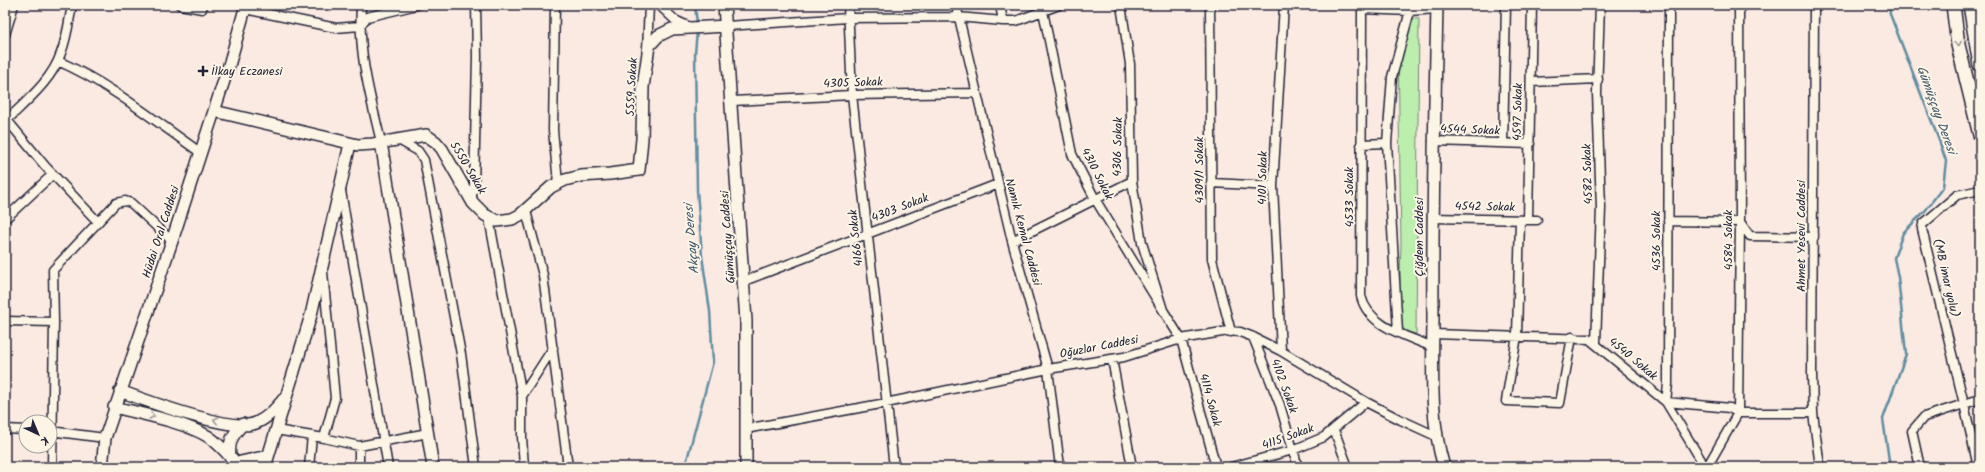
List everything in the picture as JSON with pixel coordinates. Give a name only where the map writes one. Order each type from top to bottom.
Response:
[{"type":"main road","points":[[1953,5],[1958,45],[1980,135]]},
{"type":"main road","points":[[1970,5],[1980,65]]},
{"type":"street","points":[[5,32],[14,5]]},
{"type":"street","points":[[72,5],[61,53],[54,70],[33,96],[6,121],[98,222]]},
{"type":"street","points":[[180,5],[202,9],[203,5]]},
{"type":"street","points":[[361,5],[360,26],[362,58],[381,142],[433,467]]},
{"type":"street","points":[[245,7],[336,28],[360,26],[367,17],[417,5]]},
{"type":"street","points":[[471,199],[474,188],[477,64],[476,5]]},
{"type":"street","points":[[489,218],[497,221],[512,219],[526,211],[551,187],[558,183],[553,130],[555,5]]},
{"type":"street","name":"5559 Sokak","points":[[558,183],[581,176],[639,170],[649,5]]},
{"type":"street","points":[[659,5],[675,20],[691,27]]},
{"type":"street","name":"Gümüşçay Caddesi","points":[[724,5],[732,101],[746,321],[746,467]]},
{"type":"street","name":"4166 Sokak","points":[[848,5],[852,95],[894,467]]},
{"type":"street","name":"Namık Kemal Caddesi","points":[[956,5],[1012,241],[1048,369],[1060,467]]},
{"type":"street","points":[[1000,5],[1002,21]]},
{"type":"street","points":[[647,50],[664,32],[672,29],[848,18],[958,17],[1016,21],[1059,5]]},
{"type":"street","name":"4306 Sokak","points":[[1012,241],[1132,181],[1130,64],[1121,5]]},
{"type":"street","name":"4309/1 Sokak","points":[[1210,5],[1212,259],[1231,332]]},
{"type":"street","name":"4101 Sokak","points":[[1281,351],[1273,186],[1284,5]]},
{"type":"street","name":"4597 Sokak","points":[[1503,143],[1506,5]]},
{"type":"street","name":"4597 Sokak","points":[[1532,5],[1528,220],[1517,336],[1506,401],[1560,404],[1572,337]]},
{"type":"street","name":"4582 Sokak","points":[[1596,343],[1601,208],[1598,79],[1600,5]]},
{"type":"street","name":"4536 Sokak","points":[[1666,402],[1668,384],[1669,5]]},
{"type":"street","name":"4584 Sokak","points":[[1707,467],[1738,413],[1740,222],[1739,5]]},
{"type":"street","name":"Ahmet Yesevi Caddesi","points":[[1814,5],[1814,237],[1812,367],[1814,413],[1820,467]]},
{"type":"street","name":"Hüdai Oral Caddesi","points":[[102,467],[105,438],[114,407],[172,241],[214,111],[245,7]]},
{"type":"street","points":[[1362,7],[1410,11],[1436,7]]},
{"type":"street","name":"4533 Sokak","points":[[1362,7],[1361,296],[1366,311],[1375,319],[1398,332],[1433,347]]},
{"type":"street","name":"Çiğdem Caddesi","points":[[1436,7],[1432,218],[1433,347],[1436,436],[1444,467]]},
{"type":"street","name":"4310 Sokak","points":[[1043,11],[1072,154],[1095,199],[1181,339]]},
{"type":"street","points":[[1398,332],[1387,143],[1392,77],[1410,11]]},
{"type":"street","points":[[58,61],[74,67],[200,153]]},
{"type":"street","points":[[1531,82],[1598,79]]},
{"type":"street","name":"4305 Sokak","points":[[732,101],[852,95],[976,93]]},
{"type":"street","name":"5550 Sokak","points":[[214,111],[350,144],[365,145],[422,135],[433,139],[442,149],[477,208],[489,218]]},
{"type":"street","points":[[397,139],[418,151],[424,160],[461,354],[476,467]]},
{"type":"street","name":"4544 Sokak","points":[[1433,141],[1530,144]]},
{"type":"street","points":[[1361,144],[1387,143]]},
{"type":"street","points":[[114,407],[170,421],[208,437],[235,462],[266,462],[311,315],[350,144]]},
{"type":"street","points":[[5,219],[53,174]]},
{"type":"street","name":"4310 Sokak","points":[[1132,181],[1142,243],[1162,310]]},
{"type":"street","points":[[1211,183],[1273,186]]},
{"type":"street","points":[[340,184],[388,467]]},
{"type":"street","name":"4303 Sokak","points":[[744,281],[998,184]]},
{"type":"street","name":"(MB imar yolu)","points":[[1964,404],[1922,229],[1924,224],[1954,197],[1980,190]]},
{"type":"street","points":[[51,414],[54,322],[53,270],[116,203],[125,201],[131,203],[172,241]]},
{"type":"street","points":[[526,211],[544,275],[568,467]]},
{"type":"street","points":[[489,218],[522,396],[524,467]]},
{"type":"street","name":"4542 Sokak","points":[[1432,218],[1528,220]]},
{"type":"street","points":[[1668,221],[1740,222],[1750,236],[1814,237]]},
{"type":"street","points":[[322,263],[335,398],[324,438]]},
{"type":"street","points":[[5,321],[54,322]]},
{"type":"street","name":"Oğuzlar Caddesi","points":[[745,429],[886,403],[1048,369],[1124,357],[1181,339],[1231,332],[1253,337],[1281,351],[1366,402],[1436,436]]},
{"type":"street","name":"4540 Sokak","points":[[1433,334],[1572,337],[1588,339],[1596,343],[1666,402]]},
{"type":"street","name":"4102 Sokak","points":[[1253,337],[1280,405],[1298,467]]},
{"type":"street","name":"4114 Sokak","points":[[1181,339],[1216,467]]},
{"type":"street","points":[[522,396],[553,348]]},
{"type":"street","points":[[1112,359],[1132,467]]},
{"type":"street","points":[[120,392],[178,411],[235,425],[255,424],[276,430],[324,438],[358,446],[384,443],[428,433]]},
{"type":"street","points":[[255,424],[267,416],[286,397]]},
{"type":"street","points":[[1920,467],[1912,431],[1924,417],[1980,399]]},
{"type":"street","name":"4115 Sokak","points":[[1231,467],[1293,450],[1324,437],[1366,402]]},
{"type":"street","points":[[1666,402],[1730,408],[1738,413],[1814,413]]},
{"type":"street","points":[[1666,402],[1701,460],[1703,467]]},
{"type":"street","points":[[1964,404],[1978,467]]},
{"type":"street","points":[[235,462],[230,440],[243,424]]},
{"type":"street","points":[[5,429],[18,430]]},
{"type":"street","points":[[1334,430],[1348,467]]},
{"type":"street","points":[[58,432],[105,438]]},
{"type":"street","points":[[309,467],[312,436]]},
{"type":"street","points":[[358,446],[359,467]]},
{"type":"street","points":[[52,454],[52,467]]},
{"type":"green space","points":[[1403,18],[1419,19],[1416,334],[1406,332],[1400,324],[1399,307],[1401,244],[1398,47]]},
{"type":"waterway","name":"Akçay Deresi","points":[[695,5],[697,24]]},
{"type":"waterway","name":"Gümüşçay Deresi","points":[[1889,5],[1890,14],[1946,161],[1943,187],[1925,211],[1903,233],[1894,258],[1898,277],[1906,354],[1883,419],[1890,467]]},
{"type":"waterway","name":"Akçay Deresi","points":[[685,467],[713,362],[710,311],[702,256],[697,190],[695,53],[697,31]]},
{"type":"place","name":"İlkay Eczanesi","points":[[203,71]]}]
